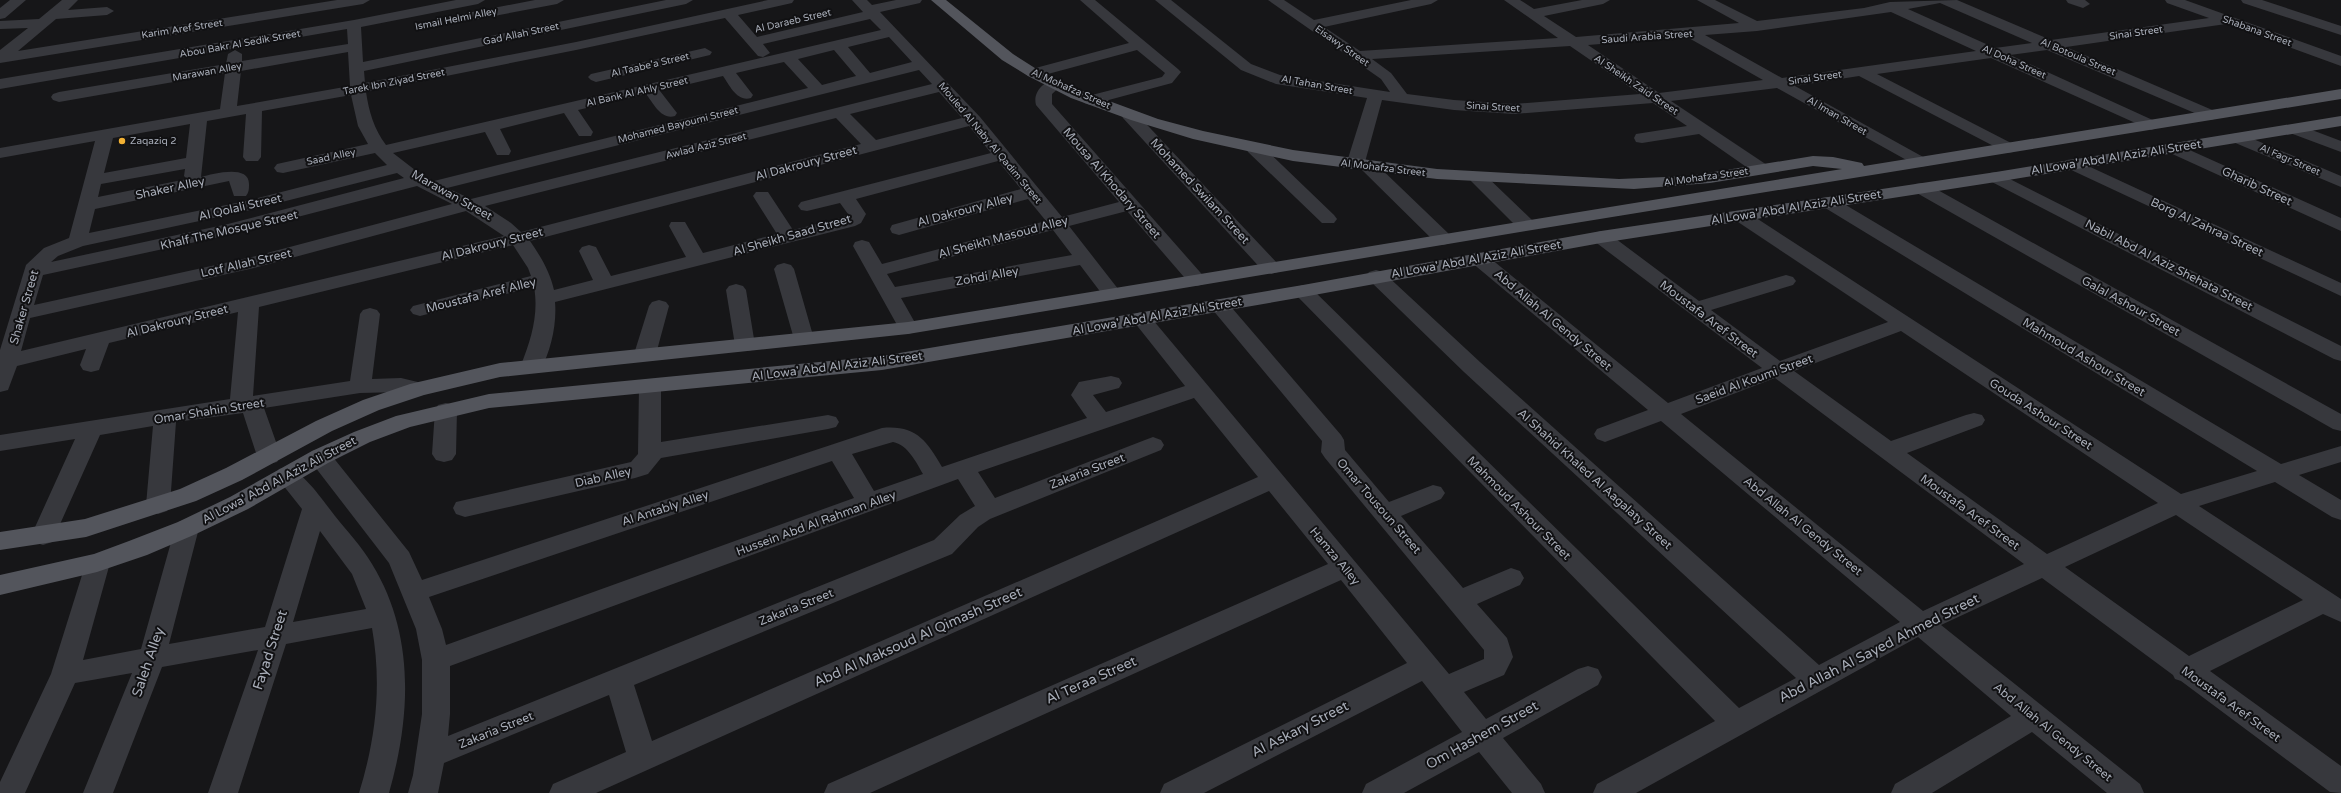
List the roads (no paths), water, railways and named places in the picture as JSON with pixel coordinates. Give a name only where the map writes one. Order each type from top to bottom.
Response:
[{"type":"main road","name":"Al Mohafza Street","points":[[938,0],[1001,53],[1033,74],[1090,100],[1129,115],[1210,138],[1254,148],[1362,165],[1477,177],[1648,184],[1822,161],[1844,164],[1864,171]]},
{"type":"main road","name":"Al Lowa' Abd Al Aziz Ali Street","points":[[0,542],[86,528],[188,495],[269,456],[324,426],[371,405],[460,377],[532,365],[908,328],[1526,225],[2341,94]]},
{"type":"main road","name":"Al Lowa' Abd Al Aziz Ali Street","points":[[0,585],[97,563],[187,528],[239,503],[320,457],[362,437],[404,421],[489,401],[848,368],[1303,291],[1376,276],[1601,237],[1996,177],[2341,121]]},
{"type":"main road","points":[[2059,140],[2061,144],[2076,154],[2097,160]]},
{"type":"main road","points":[[2001,149],[2015,158],[2025,168],[2024,172]]},
{"type":"main road","points":[[1648,184],[1667,203]]},
{"type":"main road","points":[[1074,301],[1087,328]]},
{"type":"main road","points":[[1021,309],[1031,338]]},
{"type":"street","points":[[0,15],[19,0]]},
{"type":"street","points":[[0,58],[71,0]]},
{"type":"street","name":"Karim Aref Street","points":[[0,58],[363,0]]},
{"type":"street","points":[[374,0],[374,20]]},
{"type":"street","name":"Abou Bakr Al Sedik Street","points":[[0,84],[237,44],[355,36],[374,20],[478,0]]},
{"type":"street","name":"Ismail Helmi Alley","points":[[441,22],[557,0]]},
{"type":"street","name":"Gad Allah Street","points":[[356,68],[686,0]]},
{"type":"street","name":"Tarek Ibn Ziyad Street","points":[[0,154],[359,89],[576,46],[787,0]]},
{"type":"street","points":[[750,37],[867,7],[915,0]]},
{"type":"street","points":[[1089,2],[1108,0]]},
{"type":"street","name":"Al Tahan Street","points":[[1162,0],[1246,67],[1260,73],[1294,83],[1401,98]]},
{"type":"street","name":"Eisawy Street","points":[[1276,0],[1386,76],[1398,91],[1401,98]]},
{"type":"street","points":[[1312,25],[1401,3],[1431,0]]},
{"type":"street","name":"Al Sheikh Zaid Street","points":[[1511,0],[1761,169]]},
{"type":"street","points":[[1532,14],[1603,0]]},
{"type":"street","points":[[1704,0],[1757,27]]},
{"type":"street","name":"Al Doha Street","points":[[1877,0],[2151,124]]},
{"type":"street","name":"Saudi Arabia Street","points":[[1356,56],[1692,34],[1757,27],[1894,8],[1936,0]]},
{"type":"street","name":"Al Botoula Street","points":[[1944,0],[2211,115]]},
{"type":"street","name":"Shabana Street","points":[[2172,0],[2341,61]]},
{"type":"street","points":[[2248,0],[2341,31]]},
{"type":"street","points":[[1089,2],[1172,69],[1173,72],[1170,78],[1090,100]]},
{"type":"street","points":[[1719,7],[1738,3]]},
{"type":"street","name":"Mouled Al Naby Al Qadim Street","points":[[867,7],[893,32],[974,120],[1085,258],[1112,294]]},
{"type":"street","points":[[0,25],[107,11]]},
{"type":"street","points":[[729,12],[770,61]]},
{"type":"street","points":[[228,113],[240,20]]},
{"type":"street","name":"Sinai Street","points":[[1401,98],[1454,105],[1514,109],[1656,98],[1862,72],[2226,20]]},
{"type":"street","points":[[681,23],[745,95]]},
{"type":"street","points":[[564,25],[609,98]]},
{"type":"street","name":"Ismail Helmi Alley","points":[[355,36],[417,26]]},
{"type":"street","name":"Al Bank Al Ahly Street","points":[[380,149],[569,108],[893,32]]},
{"type":"street","name":"Al Iman Street","points":[[1692,34],[1919,162]]},
{"type":"street","name":"Marawan Alley","points":[[59,97],[234,67],[355,36]]},
{"type":"street","name":"Marawan Street","points":[[355,36],[356,68],[364,124],[380,149],[401,167],[505,226],[519,238],[533,257],[544,288],[547,318],[542,341],[532,365]]},
{"type":"street","points":[[1033,74],[1141,44]]},
{"type":"street","points":[[838,45],[866,78]]},
{"type":"street","name":"Al Taabe'a Street","points":[[590,68],[701,47]]},
{"type":"street","points":[[788,57],[818,90]]},
{"type":"street","name":"Mohamed Bayoumi Street","points":[[427,183],[923,64]]},
{"type":"street","points":[[1862,72],[2001,149]]},
{"type":"street","name":"Mousa Al Khodary Street","points":[[1055,84],[1044,94],[1042,100],[1044,105],[1197,280]]},
{"type":"street","name":"Awlad Aziz Street","points":[[469,205],[944,86]]},
{"type":"street","points":[[650,89],[669,113]]},
{"type":"street","points":[[1376,95],[1362,165],[1443,239]]},
{"type":"street","points":[[252,157],[254,108]]},
{"type":"street","points":[[569,108],[585,132]]},
{"type":"street","points":[[839,112],[872,146]]},
{"type":"street","name":"Mohamed Swilam Street","points":[[1129,115],[1271,268]]},
{"type":"street","points":[[192,183],[199,118]]},
{"type":"street","name":"Al Dakroury Street","points":[[8,360],[519,238],[974,120]]},
{"type":"street","points":[[490,126],[503,151]]},
{"type":"street","points":[[1642,138],[1701,128]]},
{"type":"street","points":[[2296,128],[2341,147]]},
{"type":"street","points":[[78,241],[92,180],[105,135]]},
{"type":"street","name":"Al Fagr Street","points":[[2239,138],[2341,182]]},
{"type":"street","points":[[1254,148],[1328,219]]},
{"type":"street","name":"Gharib Street","points":[[2174,148],[2341,224]]},
{"type":"street","name":"Saad Alley","points":[[283,168],[380,149]]},
{"type":"street","name":"Al Sheikh Saad Street","points":[[544,288],[605,284],[855,219],[857,214],[845,196],[1003,155]]},
{"type":"street","points":[[92,180],[194,162]]},
{"type":"street","name":"Borg Al Zahraa Street","points":[[2073,164],[2341,290]]},
{"type":"street","name":"Al Qolali Street","points":[[78,241],[246,206],[401,167]]},
{"type":"street","name":"Shaker Alley","points":[[87,204],[171,195],[192,183],[235,176],[240,179],[240,192]]},
{"type":"street","points":[[1477,177],[1526,225]]},
{"type":"street","name":"Nabil Abd Al Aziz Shehata Street","points":[[1996,177],[2341,354]]},
{"type":"street","name":"Khalf The Mosque Street","points":[[34,271],[239,228],[427,183]]},
{"type":"street","name":"Galal Ashour Street","points":[[1921,188],[2341,424]]},
{"type":"street","name":"Al Dakroury Alley","points":[[899,228],[1032,192]]},
{"type":"street","points":[[762,196],[788,237]]},
{"type":"street","points":[[807,206],[845,196]]},
{"type":"street","name":"Mahmoud Ashour Street","points":[[1828,202],[2341,511]]},
{"type":"street","name":"Al Sheikh Masoud Alley","points":[[876,271],[1131,204]]},
{"type":"street","name":"Lotf Allah Street","points":[[22,314],[262,260],[469,205]]},
{"type":"street","name":"Gouda Ashour Street","points":[[1741,216],[1902,324],[2333,606]]},
{"type":"street","points":[[678,226],[698,261]]},
{"type":"street","name":"Moustafa Aref Street","points":[[1601,237],[1888,452],[2185,671],[2341,783]]},
{"type":"street","name":"Shaker Street","points":[[0,385],[34,271],[44,256],[59,248],[78,241]]},
{"type":"street","points":[[862,246],[908,328]]},
{"type":"street","points":[[589,251],[605,284]]},
{"type":"street","name":"Zohdi Alley","points":[[889,294],[1085,258]]},
{"type":"street","name":"Abd Allah Al Gendy Street","points":[[1478,258],[2033,717],[2127,792]]},
{"type":"street","points":[[784,269],[804,339]]},
{"type":"street","name":"Al Shahid Khaled Al Aagalaty Street","points":[[1376,276],[1472,367],[1817,680]]},
{"type":"street","points":[[1695,308],[1786,281]]},
{"type":"street","name":"Moustafa Aref Alley","points":[[420,310],[544,288]]},
{"type":"street","points":[[736,290],[745,345]]},
{"type":"street","name":"Mahmoud Ashour Street","points":[[1303,291],[1736,723]]},
{"type":"street","points":[[249,303],[246,405],[269,456]]},
{"type":"street","name":"Omar Tousoun Street","points":[[1219,305],[1333,440],[1333,452],[1497,646],[1499,658],[1494,667],[1444,688]]},
{"type":"street","points":[[645,354],[658,306]]},
{"type":"street","points":[[360,386],[370,314]]},
{"type":"street","name":"Hamza Alley","points":[[1141,318],[1197,389],[1530,793]]},
{"type":"street","name":"Saeid Al Koumi Street","points":[[1606,434],[1902,324]]},
{"type":"street","points":[[91,366],[100,339]]},
{"type":"street","points":[[1100,421],[1082,395],[1087,388],[1111,383]]},
{"type":"street","name":"Omar Shahin Street","points":[[3,448],[91,429],[360,386],[401,386],[418,389]]},
{"type":"street","points":[[650,386],[650,454],[828,422]]},
{"type":"street","name":"Hussein Abd Al Rahman Alley","points":[[436,660],[963,468],[1197,389]]},
{"type":"street","points":[[444,454],[446,410]]},
{"type":"street","points":[[158,505],[165,418]]},
{"type":"street","points":[[1888,452],[1974,420]]},
{"type":"street","points":[[43,536],[91,429]]},
{"type":"street","name":"Al Antably Alley","points":[[415,592],[890,434],[904,436],[914,442],[938,478]]},
{"type":"street","name":"Zakaria Street","points":[[430,756],[943,547],[972,518],[990,509],[1153,445]]},
{"type":"street","points":[[838,451],[870,503]]},
{"type":"street","name":"Diab Alley","points":[[465,508],[635,470],[647,462],[650,454]]},
{"type":"street","name":"Abd Allah Al Sayed Ahmed Street","points":[[1608,793],[1921,623],[2177,504],[2341,454]]},
{"type":"street","points":[[320,457],[400,559],[415,592],[429,629],[436,660],[436,714],[423,793]]},
{"type":"street","points":[[963,468],[990,509]]},
{"type":"street","points":[[287,475],[315,506],[364,572],[383,616],[390,643],[394,683],[390,728],[374,793]]},
{"type":"street","name":"Abd Al Maksoud Al Qimash Street","points":[[564,793],[1272,480]]},
{"type":"street","points":[[1384,513],[1432,494]]},
{"type":"street","name":"Fayad Street","points":[[223,793],[276,635],[315,506]]},
{"type":"street","name":"Saleh Alley","points":[[98,793],[152,658],[187,528]]},
{"type":"street","points":[[10,793],[65,674],[97,563]]},
{"type":"street","name":"Al Teraa Street","points":[[839,793],[1344,568]]},
{"type":"street","points":[[1460,601],[1511,578]]},
{"type":"street","points":[[2185,671],[2333,606]]},
{"type":"street","points":[[65,674],[383,616]]},
{"type":"street","name":"Al Askary Street","points":[[1176,793],[1426,666]]},
{"type":"street","name":"Om Hashem Street","points":[[1377,793],[1588,677]]},
{"type":"street","points":[[619,680],[643,759]]},
{"type":"street","points":[[1906,793],[2033,717]]},
{"type":"place","name":"Zaqaziq 2","points":[[122,141]]}]
